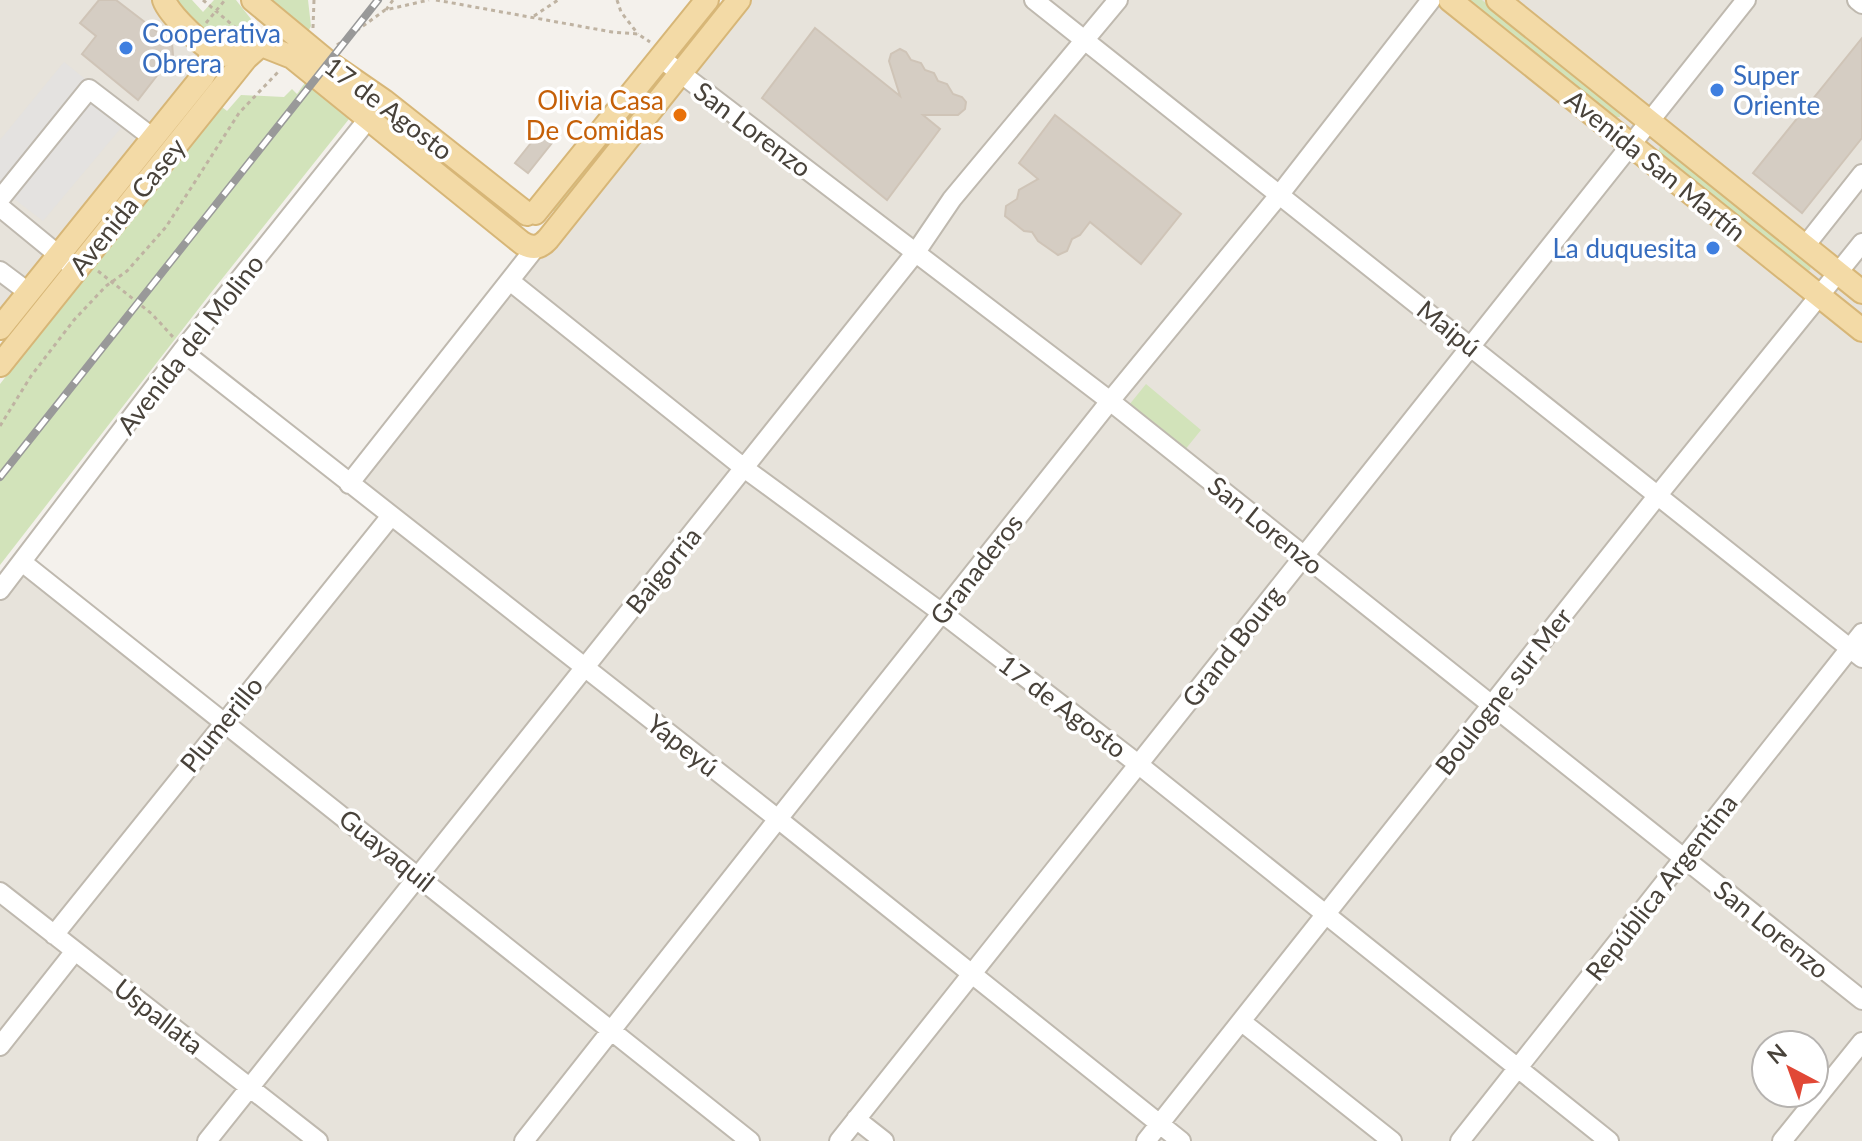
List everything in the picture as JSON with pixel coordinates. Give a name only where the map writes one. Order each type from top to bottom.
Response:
[{"type":"main road","points":[[164,1],[170,12],[203,42],[220,54],[239,54],[258,47],[265,33],[265,17],[252,0]]},
{"type":"main road","name":"17 de Agosto","points":[[252,0],[306,52],[535,239]]},
{"type":"main road","points":[[707,0],[669,62],[535,239],[517,224],[531,214],[669,62],[739,0]]},
{"type":"main road","name":"Avenida San Martín","points":[[1450,0],[1862,330]]},
{"type":"main road","name":"Avenida San Martín","points":[[1498,0],[1862,292]]},
{"type":"main road","name":"Avenida Casey","points":[[0,365],[153,138],[203,76],[210,63],[203,42]]},
{"type":"main road","name":"17 de Agosto","points":[[258,47],[306,52]]},
{"type":"main road","name":"Avenida Casey","points":[[0,328],[28,292],[67,262],[258,47]]},
{"type":"main road","name":"17 de Agosto","points":[[377,110],[531,214]]},
{"type":"street","name":"Maipú","points":[[1034,0],[1856,653]]},
{"type":"street","name":"Baigorria","points":[[207,1141],[916,252],[952,199],[1118,0]]},
{"type":"street","name":"Granaderos","points":[[524,1141],[1110,401],[1280,194],[1431,0]]},
{"type":"street","name":"Grand Bourg","points":[[839,1141],[1746,0]]},
{"type":"street","points":[[1857,0],[1862,4]]},
{"type":"street","name":"San Lorenzo","points":[[669,62],[1110,401],[1862,1000]]},
{"type":"street","points":[[67,262],[2,211],[89,89],[153,138]]},
{"type":"street","name":"Avenida del Molino","points":[[0,590],[182,351],[377,110]]},
{"type":"street","points":[[1805,246],[1862,174]]},
{"type":"street","points":[[349,484],[510,281],[535,239]]},
{"type":"street","name":"Boulogne sur Mer","points":[[1146,1141],[1658,495],[1862,243]]},
{"type":"street","points":[[0,271],[28,292]]},
{"type":"street","name":"17 de Agosto","points":[[510,281],[744,468],[942,613],[1138,764],[1609,1141]]},
{"type":"street","name":"Yapeyú","points":[[182,351],[778,819],[1181,1141]]},
{"type":"street","name":"Plumerillo","points":[[54,935],[391,516]]},
{"type":"street","name":"Guayaquil","points":[[22,562],[750,1141]]},
{"type":"street","name":"República Argentina","points":[[1460,1141],[1684,858],[1856,653],[1862,633]]},
{"type":"street","name":"Uspallata","points":[[0,892],[318,1141]]},
{"type":"street","points":[[0,1046],[75,951]]},
{"type":"street","points":[[1242,1022],[1392,1141]]},
{"type":"street","points":[[1782,1141],[1862,1042]]},
{"type":"street","points":[[856,1119],[884,1141]]},
{"type":"path","points":[[203,0],[258,47]]},
{"type":"path","points":[[203,42],[216,11],[225,0]]},
{"type":"path","points":[[306,52],[315,25],[314,0]]},
{"type":"path","points":[[385,10],[393,0]]},
{"type":"path","points":[[0,426],[31,376],[74,320],[127,271],[166,227],[239,113],[306,52],[385,10],[429,0]]},
{"type":"path","points":[[436,0],[638,34]]},
{"type":"path","points":[[533,17],[558,0]]},
{"type":"path","points":[[617,0],[621,12],[638,34],[669,62]]},
{"type":"path","points":[[67,262],[96,269],[152,314],[182,351]]},
{"type":"shaded area","points":[[0,0],[164,0],[210,48],[0,328]]},
{"type":"shaded area","points":[[739,0],[1862,0],[1862,1141],[0,1141],[0,590],[22,562],[223,720],[390,516],[349,484]]},
{"type":"shaded area","points":[[64,62],[131,116],[43,221],[0,188],[0,140]]},
{"type":"green space","points":[[178,0],[192,0],[203,12],[214,0],[236,0],[251,19],[254,37],[248,44],[220,42],[198,27]]},
{"type":"green space","points":[[268,0],[308,0],[311,26],[307,34]]},
{"type":"green space","points":[[1465,0],[1482,0],[1619,109],[1620,117],[1613,117]]},
{"type":"green space","points":[[309,77],[349,119],[0,565],[0,384],[222,107],[227,111],[241,95],[284,97],[292,89],[297,94]]},
{"type":"green space","points":[[652,85],[657,88],[556,212],[551,210]]},
{"type":"green space","points":[[1660,146],[1811,265],[1810,270],[1805,272],[1657,155]]},
{"type":"green space","points":[[1146,384],[1201,430],[1180,456],[1125,410]]},
{"type":"building","points":[[99,0],[116,0],[172,43],[173,55],[138,100],[82,54],[96,36],[80,23]]},
{"type":"building","points":[[815,28],[900,96],[889,61],[891,54],[900,49],[911,60],[921,63],[925,70],[934,73],[938,81],[947,84],[953,94],[966,102],[965,109],[958,115],[923,115],[940,129],[887,200],[762,98]]},
{"type":"building","points":[[1862,38],[1862,138],[1802,213],[1753,173]]},
{"type":"building","points":[[1055,115],[1181,214],[1141,264],[1090,222],[1080,235],[1072,239],[1067,251],[1058,255],[1038,241],[1032,232],[1024,231],[1005,216],[1006,206],[1017,199],[1019,190],[1038,179],[1019,163]]},
{"type":"building","points":[[539,133],[552,143],[528,173],[515,163]]},
{"type":"railway","points":[[0,477],[378,0]]},
{"type":"place","name":"Cooperativa Obrera","points":[[126,48]]},
{"type":"place","name":"Super Oriente","points":[[1717,90]]},
{"type":"place","name":"Olivia Casa De Comidas","points":[[680,115]]},
{"type":"place","name":"La duquesita","points":[[1713,248]]}]
